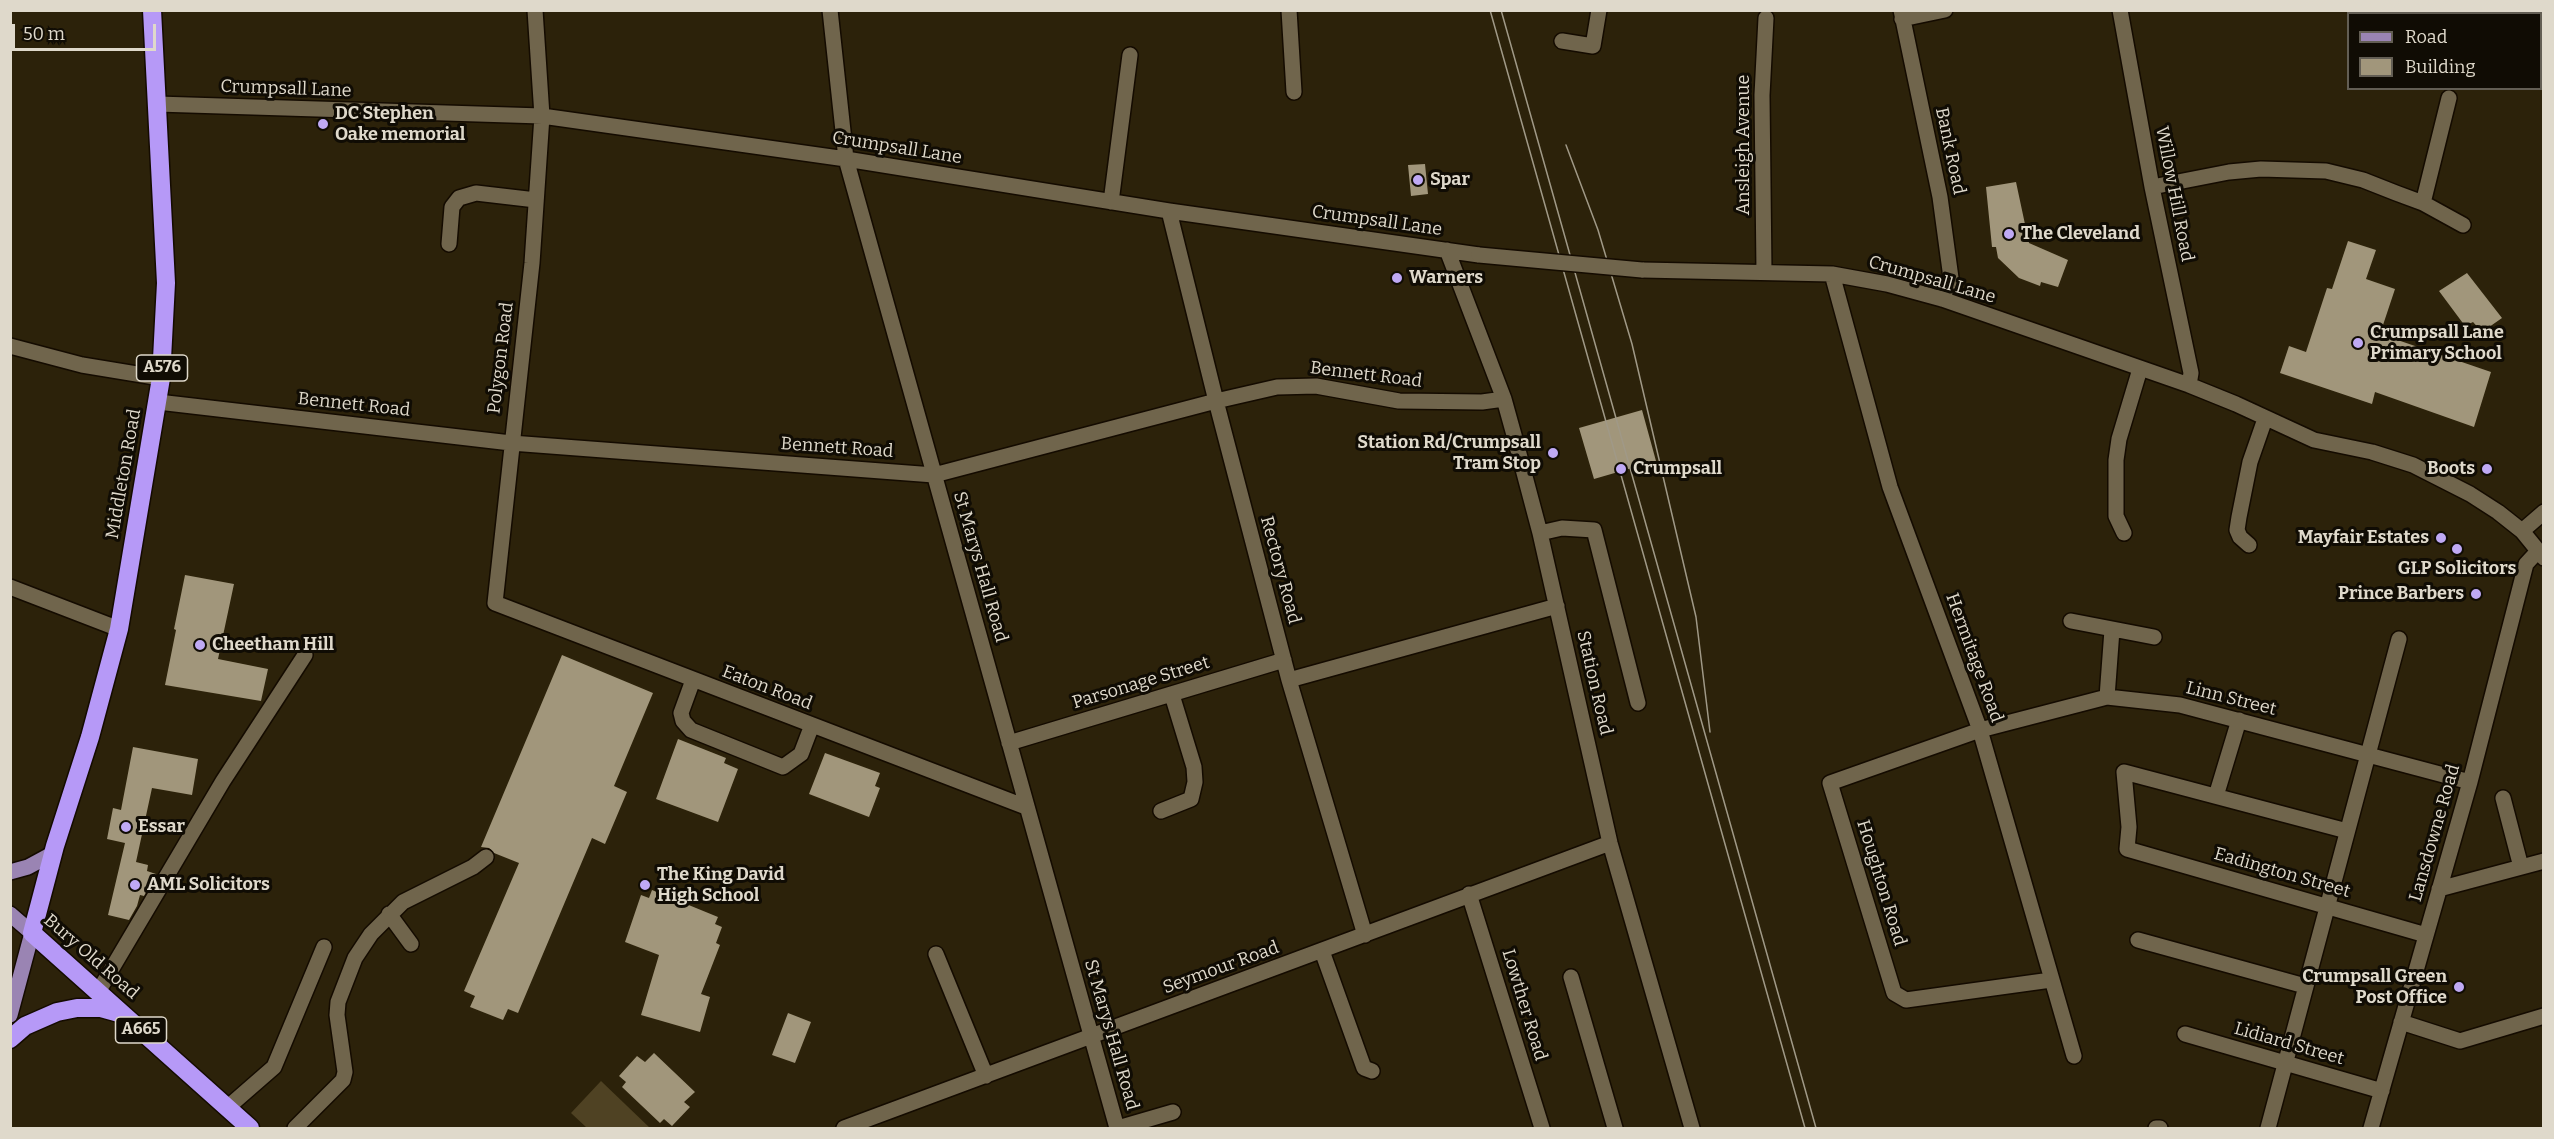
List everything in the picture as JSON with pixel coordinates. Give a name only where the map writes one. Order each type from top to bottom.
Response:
[{"type":"highway","name":"Middleton Road","points":[[32,933],[52,854],[90,737],[118,629],[162,378],[166,283],[152,10]]},
{"type":"highway","name":"Bury Old Road","points":[[32,933],[250,1128]]},
{"type":"highway","points":[[10,1039],[25,1026],[57,1012],[77,1008],[101,1008],[124,1014]]},
{"type":"main road","points":[[10,872],[28,867],[52,854]]},
{"type":"main road","name":"Bury Old Road","points":[[10,915],[32,933]]},
{"type":"main road","name":"A576","points":[[10,1014],[32,933]]},
{"type":"street","name":"Polygon Road","points":[[495,603],[532,263],[542,116],[535,10]]},
{"type":"street","name":"St Marys Hall Road","points":[[831,10],[846,159],[1026,807],[1118,1128]]},
{"type":"street","points":[[1289,10],[1294,92]]},
{"type":"street","points":[[1562,41],[1593,46],[1599,10]]},
{"type":"street","points":[[1901,15],[1945,10]]},
{"type":"street","name":"Willow Hill Road","points":[[2120,10],[2152,187],[2191,373],[2189,385]]},
{"type":"street","name":"Bank Road","points":[[1901,15],[1940,197],[1950,278],[1942,299]]},
{"type":"street","name":"Ansleigh Avenue","points":[[1764,273],[1762,95],[1766,18]]},
{"type":"street","points":[[1111,202],[1130,55]]},
{"type":"street","points":[[2423,203],[2449,98]]},
{"type":"street","name":"Crumpsall Lane","points":[[157,104],[542,116],[846,159],[1169,211],[1479,255],[1642,270],[1832,274],[1887,284],[1942,299],[2189,385],[2314,440],[2372,452],[2413,465],[2470,494],[2522,531],[2541,554]]},
{"type":"street","points":[[2152,187],[2229,172],[2291,169],[2326,171],[2363,180],[2423,203],[2463,225]]},
{"type":"street","points":[[448,244],[452,207],[459,198],[476,193],[536,200]]},
{"type":"street","name":"Rectory Road","points":[[1169,211],[1289,680],[1365,935]]},
{"type":"street","name":"Station Road","points":[[1447,250],[1504,399],[1540,533],[1610,843],[1689,1128]]},
{"type":"street","name":"Hermitage Road","points":[[1832,274],[1890,487],[1980,730],[2074,1056]]},
{"type":"street","points":[[10,346],[82,365],[162,378]]},
{"type":"street","points":[[2124,533],[2116,516],[2116,460],[2119,440],[2140,369]]},
{"type":"street","name":"Bennett Road","points":[[158,402],[511,443],[934,475],[1277,387],[1316,386],[1399,401],[1482,402],[1504,399]]},
{"type":"street","points":[[2249,545],[2240,537],[2237,530],[2250,462],[2265,419]]},
{"type":"street","points":[[2522,531],[2544,512]]},
{"type":"street","points":[[1540,533],[1562,528],[1594,530],[1638,703]]},
{"type":"street","name":"Lansdowne Road","points":[[2371,1128],[2470,782],[2526,564],[2541,554]]},
{"type":"street","points":[[10,587],[118,629]]},
{"type":"street","name":"Eaton Road","points":[[495,603],[1026,807]]},
{"type":"street","points":[[1289,680],[1557,606]]},
{"type":"street","points":[[2071,621],[2154,637]]},
{"type":"street","points":[[2107,697],[2112,630]]},
{"type":"street","points":[[2268,1128],[2399,639]]},
{"type":"street","points":[[98,992],[223,781],[305,655]]},
{"type":"street","name":"Parsonage Street","points":[[1009,743],[1284,660]]},
{"type":"street","points":[[693,680],[681,713],[683,721],[691,730],[783,767],[801,753],[812,725]]},
{"type":"street","points":[[1161,811],[1191,799],[1196,782],[1194,767],[1172,695]]},
{"type":"street","name":"Linn Street","points":[[1980,730],[2107,697],[2180,705],[2470,782]]},
{"type":"street","points":[[2239,720],[2216,796],[2347,831]]},
{"type":"street","name":"Houghton Road","points":[[1980,730],[1830,783],[1894,993],[1906,1000],[2051,980]]},
{"type":"street","name":"Eadington Street","points":[[2216,796],[2124,772],[2129,827],[2127,849],[2426,935]]},
{"type":"street","points":[[2503,798],[2521,867]]},
{"type":"street","name":"Seymour Road","points":[[844,1128],[1610,843]]},
{"type":"street","points":[[295,1128],[343,1080],[345,1072],[337,1015],[338,1002],[355,958],[371,934],[403,902],[473,867],[486,857]]},
{"type":"street","points":[[2439,889],[2544,861]]},
{"type":"street","name":"Lowther Road","points":[[1469,894],[1542,1128]]},
{"type":"street","points":[[389,914],[411,944]]},
{"type":"street","points":[[2138,940],[2305,986]]},
{"type":"street","points":[[227,1108],[274,1067],[324,947]]},
{"type":"street","points":[[1322,951],[1364,1068],[1372,1071]]},
{"type":"street","points":[[936,954],[986,1076]]},
{"type":"street","points":[[1571,977],[1615,1128]]},
{"type":"street","points":[[2401,1022],[2460,1041],[2544,1016]]},
{"type":"street","name":"Lidiard Street","points":[[2185,1034],[2382,1091]]},
{"type":"street","points":[[1118,1128],[1173,1112]]},
{"type":"shaded area","points":[[601,1081],[650,1128],[587,1128],[571,1113]]},
{"type":"building","name":"Spar","points":[[1425,164],[1428,194],[1411,196],[1408,165]]},
{"type":"building","name":"The Cleveland","points":[[2016,182],[2029,243],[2068,260],[2058,287],[2041,282],[2040,286],[2019,278],[1998,258],[1996,247],[1992,247],[1986,187]]},
{"type":"building","points":[[2348,241],[2376,250],[2366,279],[2395,289],[2380,334],[2491,372],[2474,427],[2375,392],[2372,404],[2280,373],[2289,346],[2306,352],[2327,288],[2332,289]]},
{"type":"building","points":[[2467,273],[2502,318],[2482,332],[2473,322],[2465,326],[2439,291]]},
{"type":"building","points":[[1642,410],[1656,461],[1594,479],[1579,428]]},
{"type":"building","name":"Cheetham Hill","points":[[185,575],[234,584],[218,659],[268,669],[261,701],[165,685]]},
{"type":"building","points":[[562,655],[653,693],[614,786],[627,792],[605,844],[592,838],[518,1013],[508,1009],[503,1020],[470,1007],[475,996],[464,991],[519,863],[494,853],[489,848],[481,847]]},
{"type":"building","points":[[678,739],[726,758],[724,763],[738,769],[718,822],[656,799]]},
{"type":"building","points":[[133,747],[198,759],[192,795],[152,788],[136,862],[148,865],[147,871],[156,874],[144,896],[140,895],[129,920],[108,915],[125,843],[107,839],[113,808],[121,810]]},
{"type":"building","points":[[825,753],[880,773],[875,786],[880,788],[869,817],[809,794]]},
{"type":"building","points":[[652,890],[718,917],[715,924],[722,927],[716,943],[720,945],[701,994],[710,997],[700,1032],[641,1015],[659,955],[625,942],[641,895],[649,898]]},
{"type":"building","points":[[788,1013],[811,1022],[795,1063],[772,1055]]},
{"type":"building","points":[[654,1053],[695,1092],[684,1102],[690,1107],[672,1126],[664,1119],[660,1123],[622,1087],[626,1082],[619,1076],[637,1056],[645,1062]]},
{"type":"tram line","points":[[1490,10],[1805,1128]]},
{"type":"tram line","points":[[1501,10],[1816,1128]]},
{"type":"tram line","points":[[1566,145],[1598,230],[1632,344],[1696,617],[1710,732]]},
{"type":"place","name":"DC Stephen Oake memorial","points":[[323,124]]},
{"type":"place","name":"Spar","points":[[1418,180]]},
{"type":"place","name":"The Cleveland","points":[[2009,234]]},
{"type":"place","name":"Warners","points":[[1397,278]]},
{"type":"place","name":"Crumpsall Lane Primary School","points":[[2358,343]]},
{"type":"place","name":"Station Rd/Crumpsall Tram Stop","points":[[1553,453]]},
{"type":"place","name":"Crumpsall","points":[[1621,469]]},
{"type":"place","name":"Boots","points":[[2487,469]]},
{"type":"place","name":"Mayfair Estates","points":[[2441,538]]},
{"type":"place","name":"GLP Solicitors","points":[[2457,549]]},
{"type":"place","name":"Prince Barbers","points":[[2476,594]]},
{"type":"place","name":"Cheetham Hill","points":[[200,645]]},
{"type":"place","name":"Essar","points":[[126,827]]},
{"type":"place","name":"AML Solicitors","points":[[135,885]]},
{"type":"place","name":"The King David High School","points":[[645,885]]},
{"type":"place","name":"Crumpsall Green Post Office","points":[[2459,987]]}]
